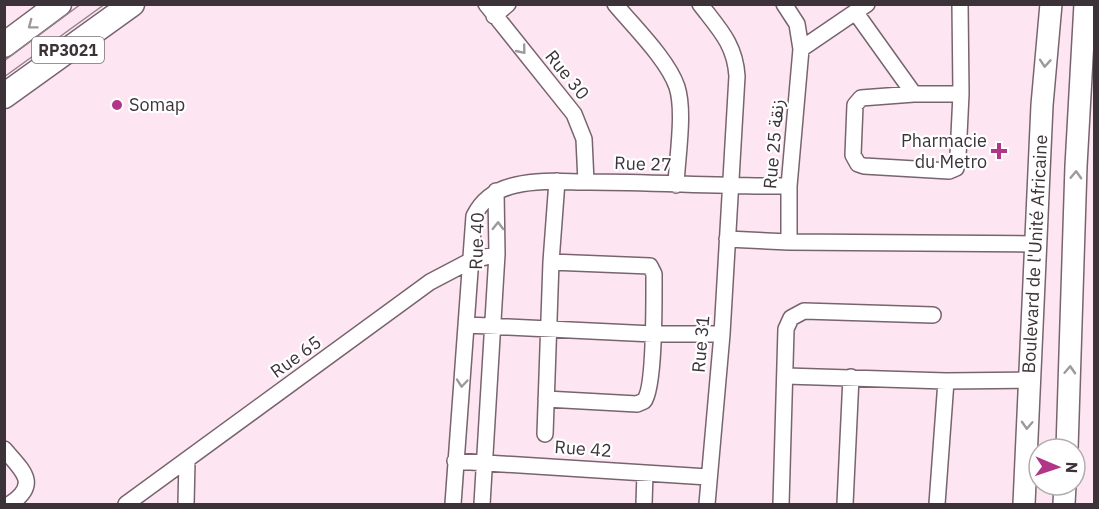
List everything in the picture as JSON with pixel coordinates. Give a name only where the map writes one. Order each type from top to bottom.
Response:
[{"type":"main road","name":"RP3021","points":[[4,45],[59,4]]},
{"type":"main road","name":"RP3021","points":[[4,96],[132,4]]},
{"type":"main road","name":"Boulevard de l'Unité Africaine","points":[[1024,504],[1042,105],[1051,4]]},
{"type":"main road","name":"Boulevard de l'Unité Africaine","points":[[1067,437],[1079,99],[1085,4]]},
{"type":"street","points":[[490,10],[508,4]]},
{"type":"street","points":[[615,4],[665,64],[677,85],[680,111],[676,185]]},
{"type":"street","name":"Rue 31","points":[[700,4],[731,46],[736,63],[722,334],[707,504]]},
{"type":"street","name":"Rue 25 زنقة","points":[[784,4],[797,24],[801,49],[789,186],[789,242]]},
{"type":"street","points":[[960,4],[962,94],[956,168],[950,171],[864,166],[858,164],[853,156],[855,105],[861,98],[914,94],[962,94]]},
{"type":"street","points":[[801,49],[861,9],[914,94]]},
{"type":"street","name":"Rue 30","points":[[490,10],[574,114],[584,139],[586,182]]},
{"type":"street","points":[[544,434],[551,262],[557,181]]},
{"type":"street","name":"Rue 27","points":[[496,191],[533,182],[557,181],[730,187],[789,186]]},
{"type":"street","name":"Rue 40","points":[[453,504],[474,216],[483,200],[496,191],[497,254],[482,504]]},
{"type":"street","points":[[728,239],[789,242],[1036,244]]},
{"type":"street","name":"Rue 65","points":[[126,504],[430,282],[470,261],[497,254]]},
{"type":"street","points":[[546,399],[637,404],[644,401],[649,393],[653,334],[654,274],[650,266],[551,262]]},
{"type":"street","points":[[781,504],[786,329],[791,318],[800,312],[933,315]]},
{"type":"street","points":[[467,325],[653,334],[722,334]]},
{"type":"street","points":[[786,376],[946,381],[1029,380]]},
{"type":"street","points":[[845,504],[851,377]]},
{"type":"street","points":[[937,504],[946,381]]},
{"type":"street","points":[[4,449],[26,476],[25,491],[22,496],[10,504]]},
{"type":"street","points":[[186,504],[187,461]]},
{"type":"street","name":"Rue 42","points":[[455,461],[708,477]]},
{"type":"street","points":[[644,504],[645,472]]},
{"type":"tram line","points":[[4,61],[81,4]]},
{"type":"tram line","points":[[4,77],[105,4]]},
{"type":"place","name":"Somap","points":[[117,105]]},
{"type":"place","name":"Pharmacie du Metro","points":[[999,151]]}]
